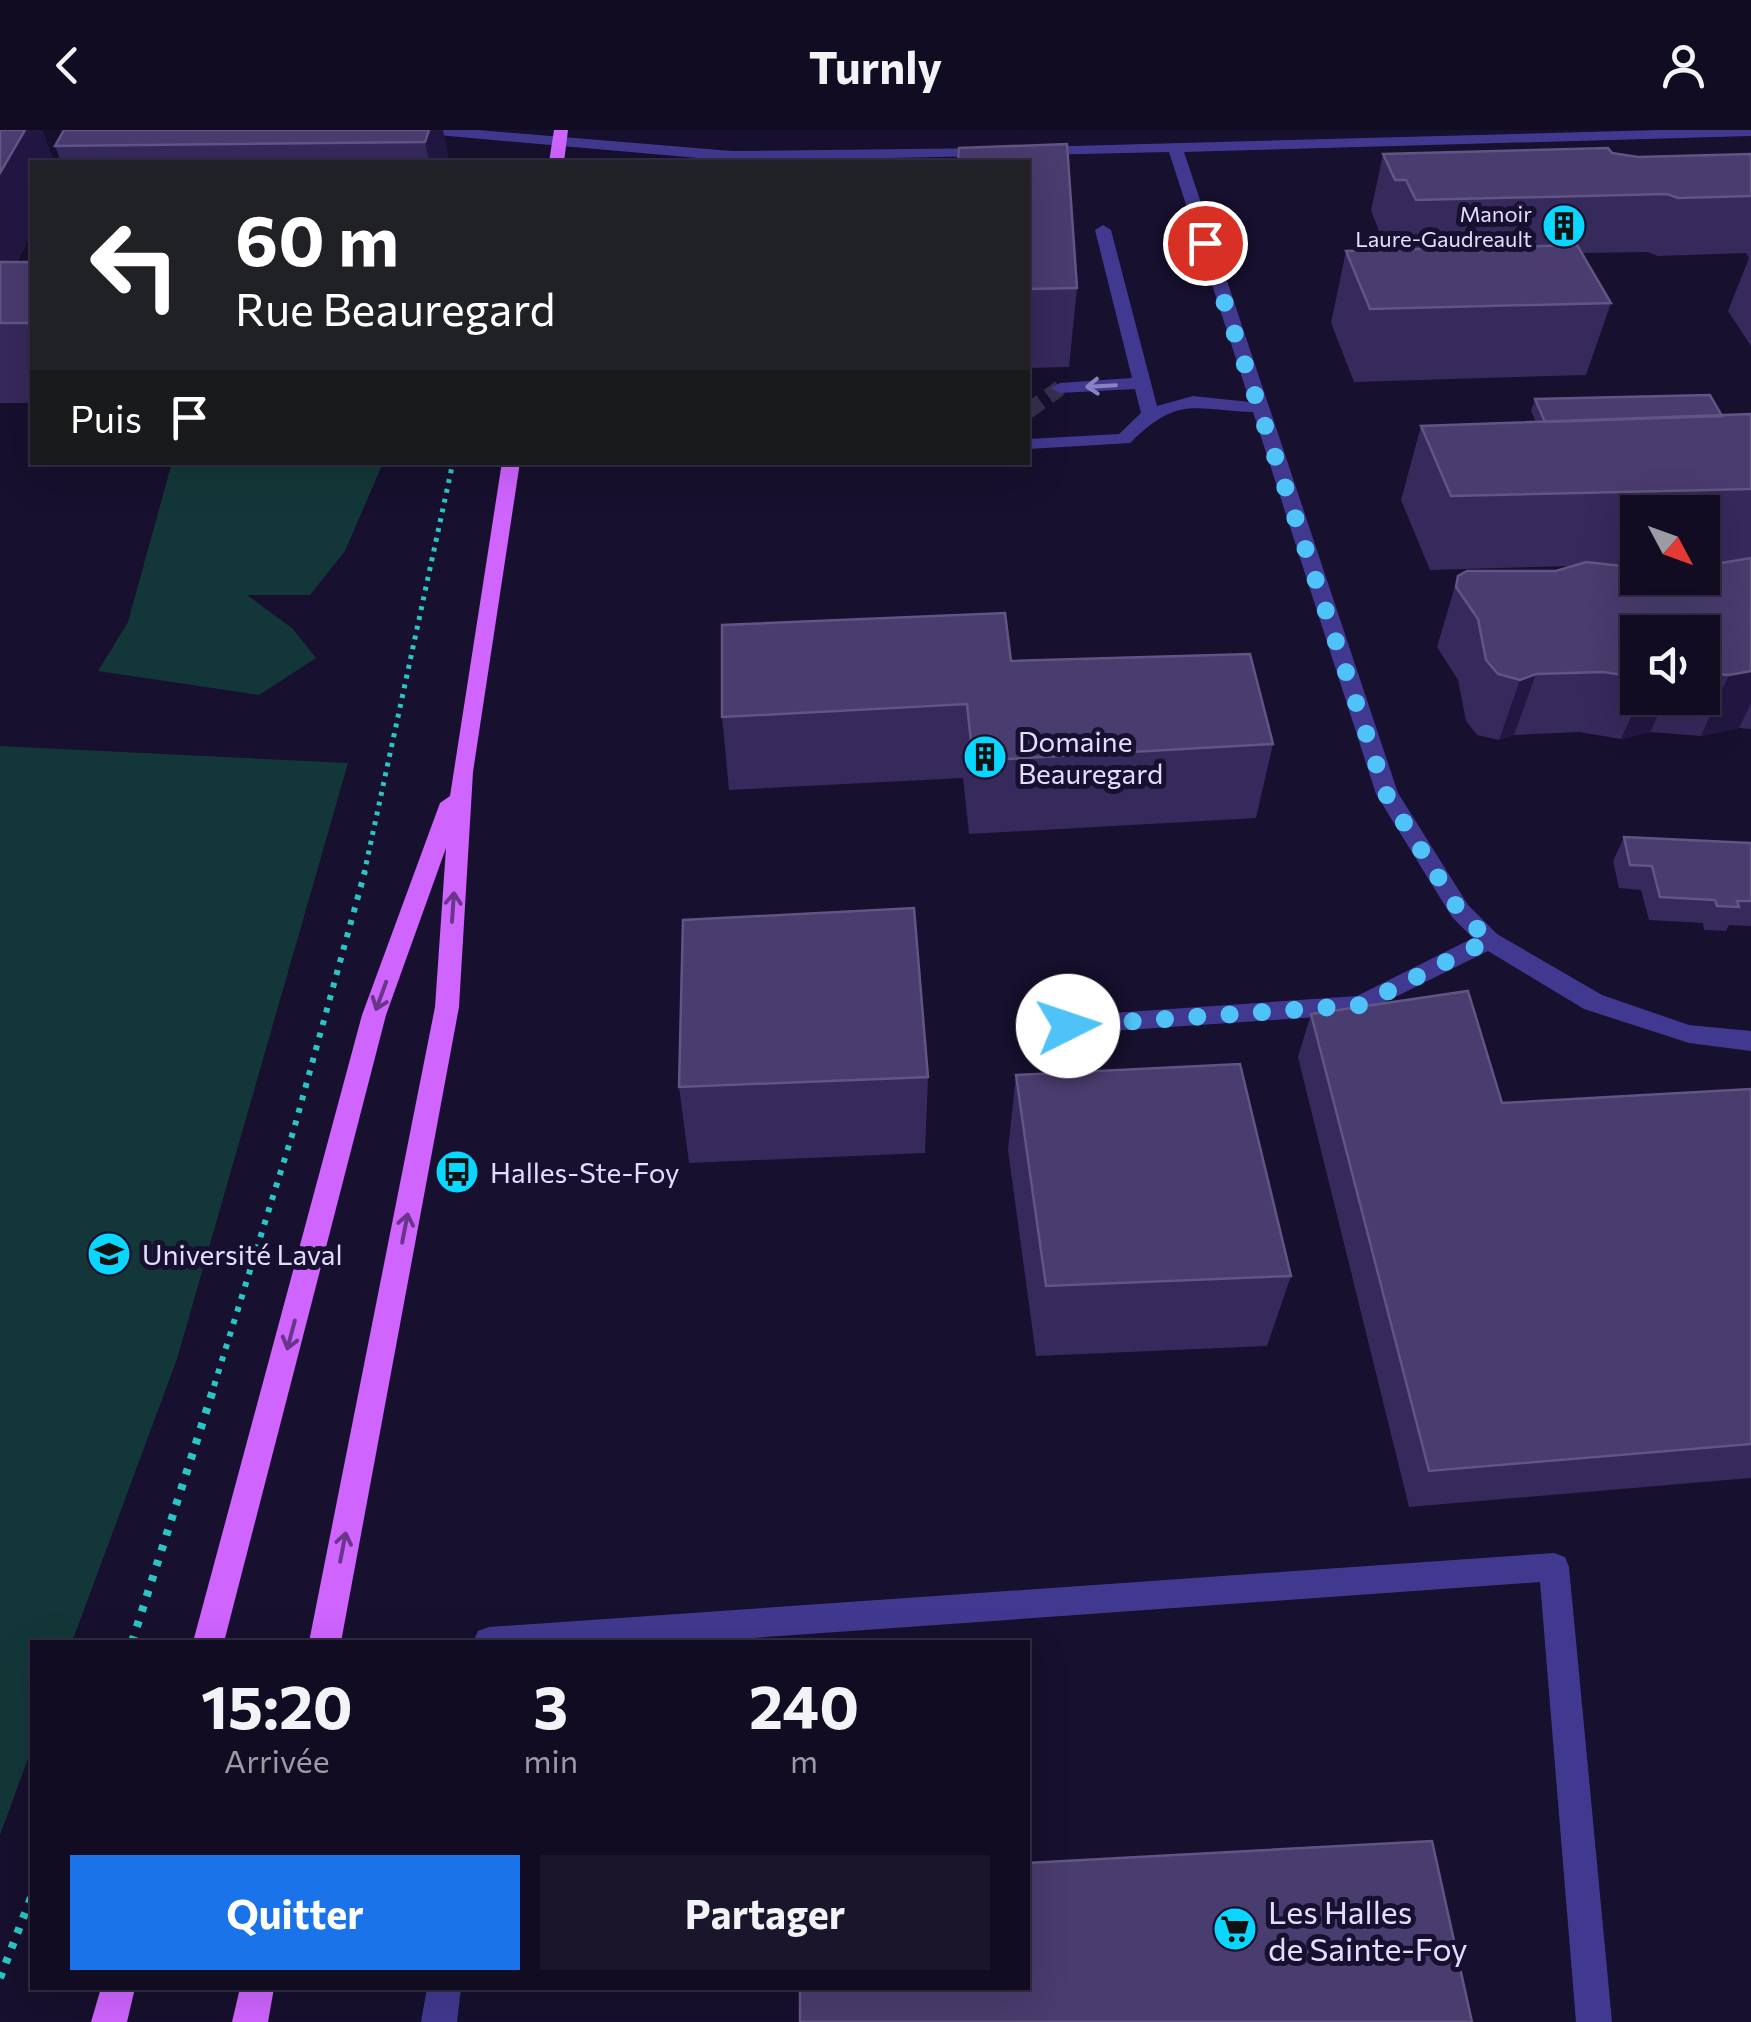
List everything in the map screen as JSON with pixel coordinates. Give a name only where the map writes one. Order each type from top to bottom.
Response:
[{"type":"main road","points":[[557,160],[561,135]]},
{"type":"main road","points":[[325,1640],[447,1008],[462,772],[511,465]]},
{"type":"main road","points":[[209,1640],[374,1015],[462,772]]},
{"type":"main road","points":[[109,2022],[117,1990]]},
{"type":"main road","points":[[250,2022],[257,1990]]},
{"type":"street","points":[[426,130],[561,135],[732,156],[1174,147],[1450,135],[1751,132]]},
{"type":"street","points":[[1174,147],[1386,794],[1460,912],[1489,940],[1593,1002],[1690,1034],[1751,1041]]},
{"type":"street","points":[[1103,230],[1142,383],[1154,414],[1171,422],[1223,418],[1233,408],[1260,407]]},
{"type":"street","points":[[1060,388],[1142,383]]},
{"type":"street","points":[[1030,443],[1124,439],[1154,414]]},
{"type":"street","points":[[1068,1026],[1361,1005],[1489,940]]},
{"type":"street","points":[[1361,1005],[1368,1031]]},
{"type":"street","points":[[518,1640],[1554,1567],[1594,2022]]},
{"type":"street","points":[[439,2022],[444,1990]]},
{"type":"path","points":[[133,1640],[246,1287],[344,955],[392,754],[452,465]]},
{"type":"path","points":[[0,1978],[30,1900]]},
{"type":"green space","points":[[382,465],[345,551],[310,595],[247,595],[292,628],[316,658],[259,695],[98,671],[128,622],[171,466]]},
{"type":"green space","points":[[0,746],[348,763],[177,1359],[73,1640],[30,1640],[30,1753],[0,1835]]},
{"type":"building","points":[[0,130],[25,130],[0,173]]},
{"type":"building","points":[[64,130],[429,130],[425,142],[55,146]]},
{"type":"building","points":[[1067,144],[1077,288],[1030,289],[1030,160],[958,160],[959,148]]},
{"type":"building","points":[[1608,148],[1612,153],[1638,157],[1751,154],[1751,196],[1678,198],[1667,194],[1416,200],[1406,180],[1395,180],[1383,154]]},
{"type":"building","points":[[1577,245],[1611,303],[1370,309],[1346,251]]},
{"type":"building","points":[[0,262],[30,262],[30,323],[0,323]]},
{"type":"building","points":[[1710,395],[1722,416],[1545,422],[1535,399]]},
{"type":"building","points":[[1751,414],[1751,489],[1451,496],[1421,426]]},
{"type":"building","points":[[1751,558],[1751,671],[1720,674],[1720,615],[1620,615],[1620,674],[1536,674],[1520,680],[1498,674],[1486,660],[1478,619],[1456,587],[1458,576],[1467,571],[1556,571],[1586,562],[1620,566],[1620,595],[1720,595],[1720,563]]},
{"type":"building","points":[[1005,613],[1011,661],[1250,654],[1273,744],[973,761],[967,704],[722,717],[722,625]]},
{"type":"building","points":[[1624,837],[1751,843],[1751,901],[1737,901],[1739,907],[1717,906],[1715,900],[1660,897],[1652,866],[1630,865]]},
{"type":"building","points":[[914,908],[928,1077],[679,1087],[683,920]]},
{"type":"building","points":[[1468,991],[1502,1103],[1751,1089],[1751,1444],[1429,1471],[1311,1014]]},
{"type":"building","points":[[1240,1064],[1291,1276],[1046,1286],[1016,1075]]},
{"type":"building","name":"Les Halles de Sainte-Foy","points":[[1432,1841],[1472,2022],[800,2022],[800,1990],[1030,1990],[1030,1863]]},
{"type":"tunnel","points":[[1030,410],[1060,388]]},
{"type":"place","name":"Manoir Laure-Gaudreault","points":[[1564,226]]},
{"type":"place","name":"Domaine Beauregard","points":[[985,757]]},
{"type":"place","name":"Halles-Ste-Foy","points":[[457,1172]]},
{"type":"place","name":"Université Laval","points":[[109,1254]]},
{"type":"place","name":"Les Halles de Sainte-Foy","points":[[1235,1929]]},
{"type":"route","points":[[1068,1026],[1361,1005],[1489,940],[1460,912],[1386,794],[1205,243]]}]
